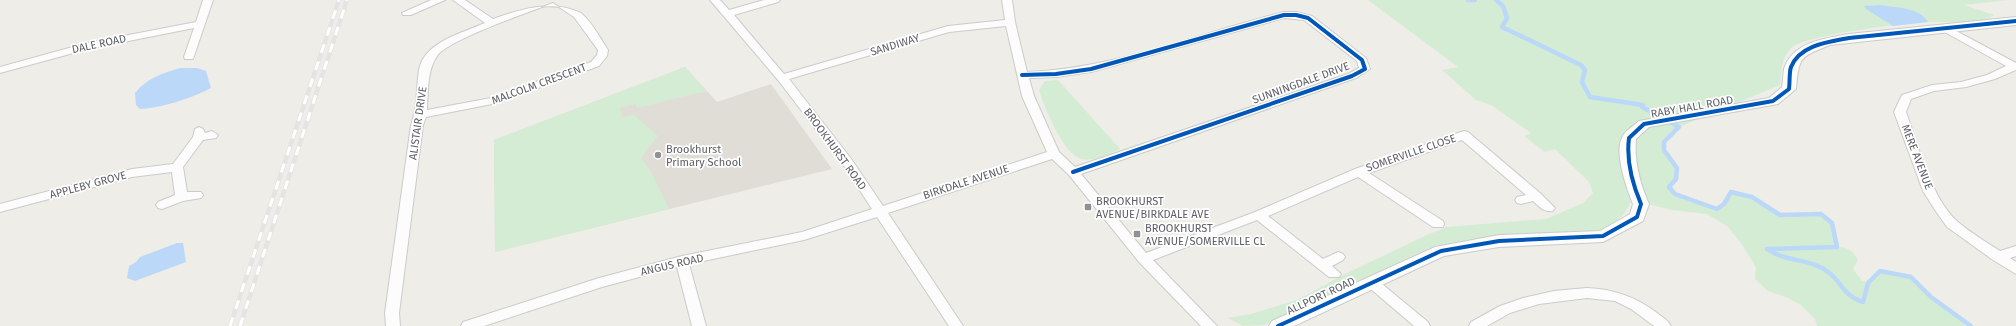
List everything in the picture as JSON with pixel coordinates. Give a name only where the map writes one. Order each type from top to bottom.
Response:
[{"type":"street","points":[[189,57],[208,0]]},
{"type":"street","points":[[407,13],[440,0]]},
{"type":"street","points":[[458,0],[492,23]]},
{"type":"street","name":"ALISTAIR DRIVE","points":[[393,326],[392,312],[417,125],[421,114],[425,68],[434,53],[443,45],[492,23],[554,0]]},
{"type":"street","name":"MALCOLM CRESCENT","points":[[421,114],[493,101],[595,64],[602,56],[603,50],[578,15],[554,0]]},
{"type":"street","name":"BROOKHURST ROAD","points":[[715,0],[782,78],[848,163],[956,326]]},
{"type":"street","points":[[728,14],[775,0]]},
{"type":"street","points":[[1007,0],[1010,22],[1028,96],[1054,154],[1073,172],[1144,259],[1210,326]]},
{"type":"street","name":"SUNNINGDALE DRIVE","points":[[1022,75],[1056,74],[1091,69],[1284,15],[1296,14],[1308,18],[1362,60],[1365,69],[1352,76],[1073,172]]},
{"type":"street","name":"SANDIWAY","points":[[782,78],[948,29],[1010,22]]},
{"type":"street","name":"RABY HALL ROAD","points":[[1371,282],[1441,251],[1499,242],[1603,236],[1637,217],[1640,204],[1627,156],[1629,138],[1644,124],[1773,101],[1789,89],[1791,68],[1801,52],[1827,42],[1849,38],[2016,22]]},
{"type":"street","name":"DALE ROAD","points":[[0,70],[87,46],[200,24]]},
{"type":"street","points":[[1945,28],[2015,66]]},
{"type":"street","name":"MERE AVENUE","points":[[2015,66],[1984,79],[1962,85],[1932,88],[1918,92],[1906,97],[1900,112],[1930,191],[1939,207],[1952,224],[2016,269]]},
{"type":"street","points":[[180,197],[177,167],[199,134],[212,135]]},
{"type":"street","name":"SOMERVILLE CLOSE","points":[[1144,259],[1259,215],[1359,172],[1464,135],[1549,208]]},
{"type":"street","name":"BIRKDALE AVENUE","points":[[878,210],[1054,154]]},
{"type":"street","name":"APPLEBY GROVE","points":[[0,208],[132,173],[177,167]]},
{"type":"street","name":"SOMERVILLE CLOSE","points":[[1359,172],[1438,224]]},
{"type":"street","points":[[162,205],[180,197],[197,195]]},
{"type":"street","points":[[1521,200],[1536,196]]},
{"type":"street","name":"ANGUS ROAD","points":[[468,326],[599,283],[682,261],[804,236],[878,210]]},
{"type":"street","points":[[1259,215],[1334,274]]},
{"type":"street","points":[[1998,257],[2016,251]]},
{"type":"street","points":[[1322,265],[1338,257]]},
{"type":"street","points":[[682,261],[699,326]]},
{"type":"street","points":[[1371,282],[1423,326]]},
{"type":"street","name":"ALLPORT ROAD","points":[[1278,326],[1371,282]]},
{"type":"street","points":[[1476,326],[1508,308],[1569,293],[1591,292],[1612,295],[1632,303],[1668,325]]},
{"type":"shaded area","name":"Brookhurst Primary School","points":[[685,67],[717,102],[771,84],[832,169],[495,252],[494,140]]},
{"type":"green space","points":[[1368,0],[2008,0],[1964,5],[1994,15],[1973,22],[1931,22],[1880,27],[1835,34],[1800,43],[1791,48],[1785,56],[1782,65],[1780,85],[1679,127],[1664,142],[1664,150],[1677,168],[1676,179],[1669,187],[1675,194],[1687,197],[1717,209],[1724,204],[1731,192],[1752,197],[1780,215],[1821,214],[1832,223],[1837,247],[1847,249],[1852,252],[1858,260],[1853,269],[1862,281],[1868,282],[1880,271],[1911,277],[1931,297],[1971,326],[1817,326],[1815,319],[1801,305],[1786,297],[1768,291],[1755,279],[1756,267],[1741,243],[1728,227],[1707,214],[1672,210],[1631,200],[1626,211],[1620,218],[1601,230],[1508,237],[1434,246],[1265,325],[1243,326],[1228,318],[1251,314],[1297,300],[1343,275],[1447,227],[1546,219],[1583,203],[1593,193],[1589,182],[1555,149],[1545,152],[1524,136],[1531,133],[1491,105],[1476,100],[1442,70],[1458,67]]},
{"type":"green space","points":[[685,67],[707,92],[637,108],[636,104],[620,108],[622,117],[634,115],[658,136],[641,158],[650,170],[669,209],[495,252],[494,140]]},
{"type":"green space","points":[[1058,80],[1120,149],[1101,157],[1087,160],[1075,156],[1068,149],[1055,129],[1039,90],[1045,81]]},
{"type":"water","points":[[1881,5],[1907,9],[1919,13],[1928,22],[1893,26],[1866,9],[1864,6]]},
{"type":"water","points":[[180,68],[197,68],[206,71],[211,88],[167,105],[140,109],[136,105],[135,93],[145,83],[161,74]]},
{"type":"water","points":[[177,243],[183,243],[186,262],[135,281],[127,278],[129,266],[136,262],[140,257]]},
{"type":"waterway","points":[[1468,0],[1475,0]]},
{"type":"waterway","points":[[1496,0],[1503,6],[1507,18],[1502,27],[1581,65],[1585,70],[1582,82],[1590,97],[1643,105],[1642,107],[1679,127],[1664,142],[1664,150],[1677,168],[1676,179],[1669,187],[1675,194],[1717,209],[1724,204],[1731,192],[1752,197],[1780,215],[1821,214],[1832,223],[1837,247],[1767,249],[1783,257],[1814,264],[1833,276],[1850,296],[1863,302],[1868,283],[1880,271],[1911,277],[1931,297],[1971,326]]},
{"type":"railway","points":[[230,326],[339,0]]},
{"type":"railway","points":[[240,326],[347,0]]},
{"type":"cycle path","points":[[1022,75],[1056,74],[1091,69],[1284,15],[1296,15],[1308,18],[1362,60],[1365,69],[1352,76],[1073,172]]},
{"type":"cycle path","points":[[1278,326],[1441,251],[1499,241],[1603,236],[1637,217],[1641,204],[1635,190],[1627,156],[1629,138],[1644,124],[1773,101],[1789,89],[1791,68],[1801,52],[1827,42],[1849,38],[2016,21]]},
{"type":"place","name":"Brookhurst Primary School","points":[[658,155]]},
{"type":"place","name":"BROOKHURST AVENUE/BIRKDALE AVE","points":[[1088,207]]},
{"type":"place","name":"BROOKHURST AVENUE/SOMERVILLE CL","points":[[1137,234]]}]
